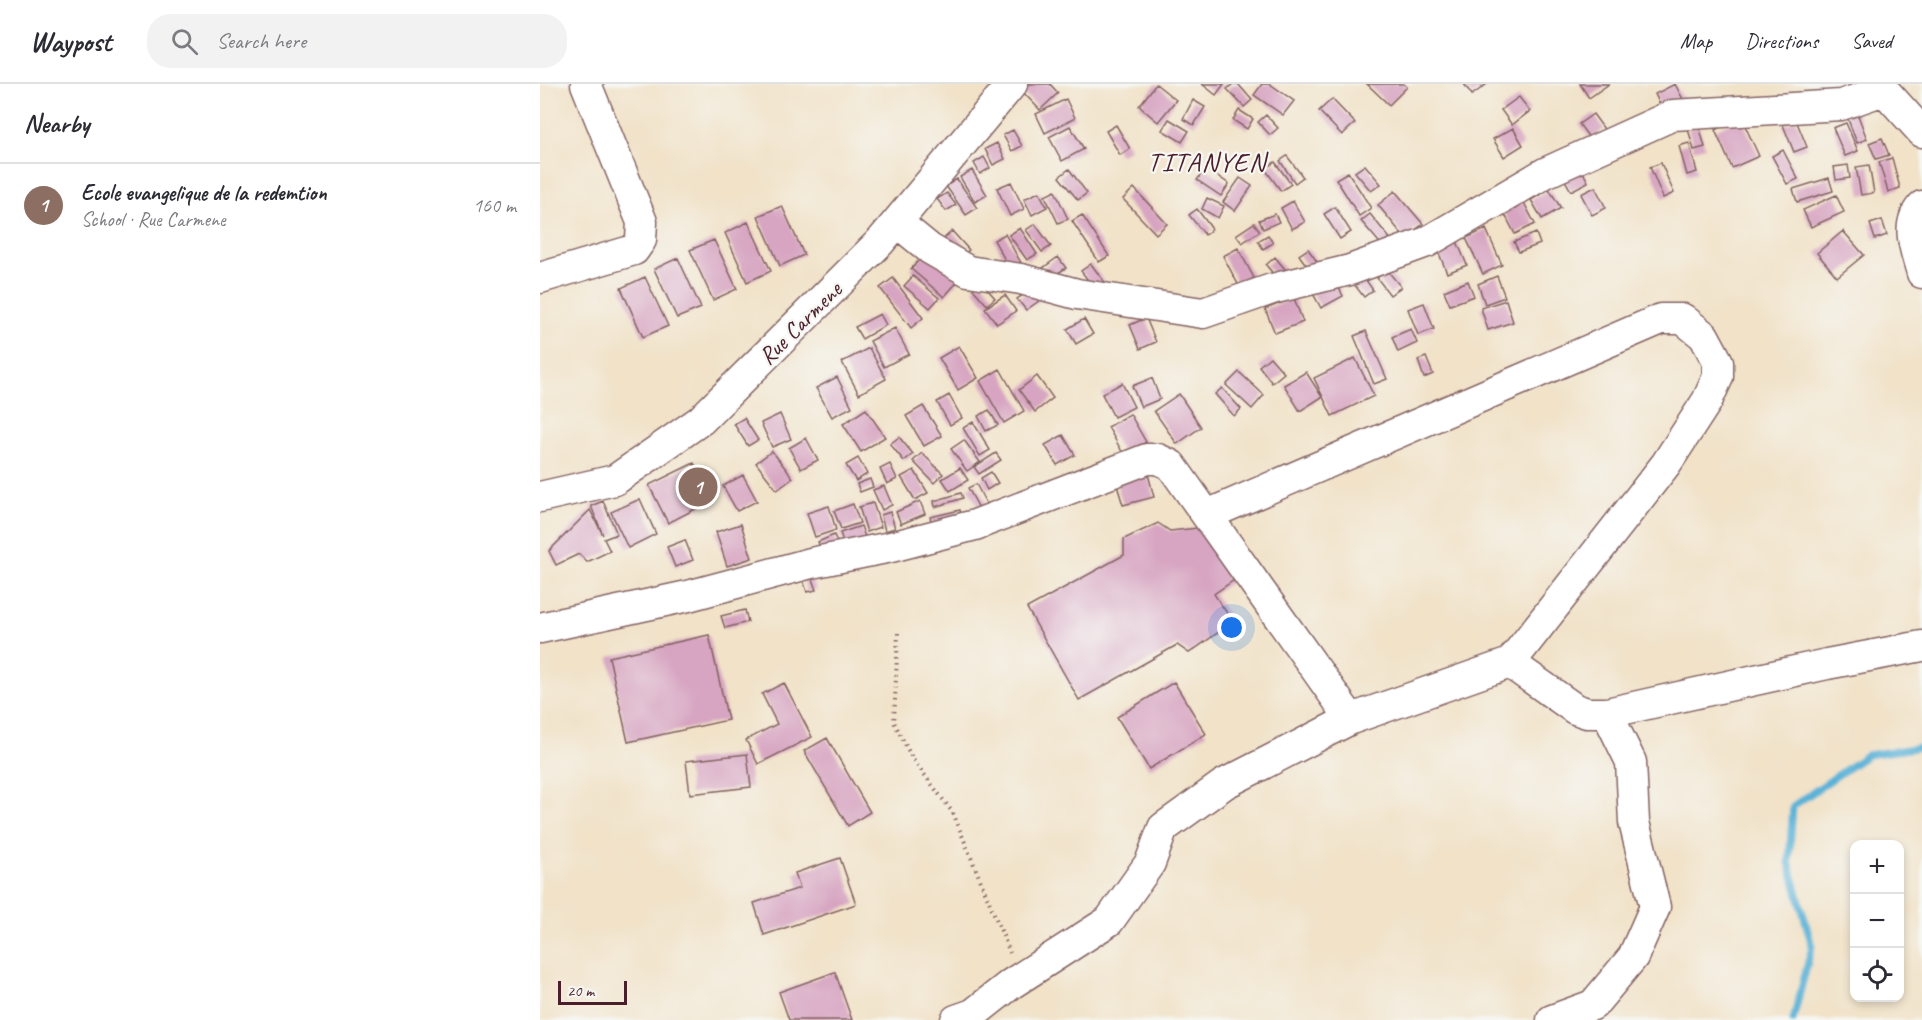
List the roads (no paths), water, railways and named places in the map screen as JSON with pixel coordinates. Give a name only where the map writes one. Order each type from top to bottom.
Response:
[{"type":"street","points":[[540,278],[634,250],[641,240],[642,222],[586,84]]},
{"type":"street","name":"Rue Carmene","points":[[540,497],[615,480],[701,420],[769,355],[897,222],[1012,84]]},
{"type":"street","points":[[897,222],[930,249],[968,271],[1021,279],[1077,294],[1203,313],[1272,289],[1350,270],[1427,242],[1545,172],[1673,115],[1841,105],[1883,87],[1922,132]]},
{"type":"street","points":[[1922,207],[1914,215],[1911,227],[1922,273]]},
{"type":"street","points":[[971,1018],[1011,984],[1109,921],[1150,863],[1163,828],[1224,784],[1351,719],[1510,663],[1666,464],[1707,401],[1718,377],[1718,362],[1704,336],[1683,319],[1661,319],[1207,515]]},
{"type":"street","points":[[540,628],[688,596],[811,563],[891,547],[975,525],[1147,459],[1158,459],[1171,465],[1351,719]]},
{"type":"street","points":[[1510,663],[1575,709],[1587,712],[1607,712],[1827,664],[1922,646]]},
{"type":"street","points":[[1552,1020],[1593,1005],[1633,957],[1655,907],[1634,822],[1631,762],[1607,712]]},
{"type":"waterway","points":[[1793,1020],[1812,946],[1789,862],[1793,806],[1867,755],[1922,747]]},
{"type":"place","name":"Ecole evangelique de la redemtion","points":[[698,487]]},
{"type":"district","name":"TITANYEN","points":[[1207,162]]}]
